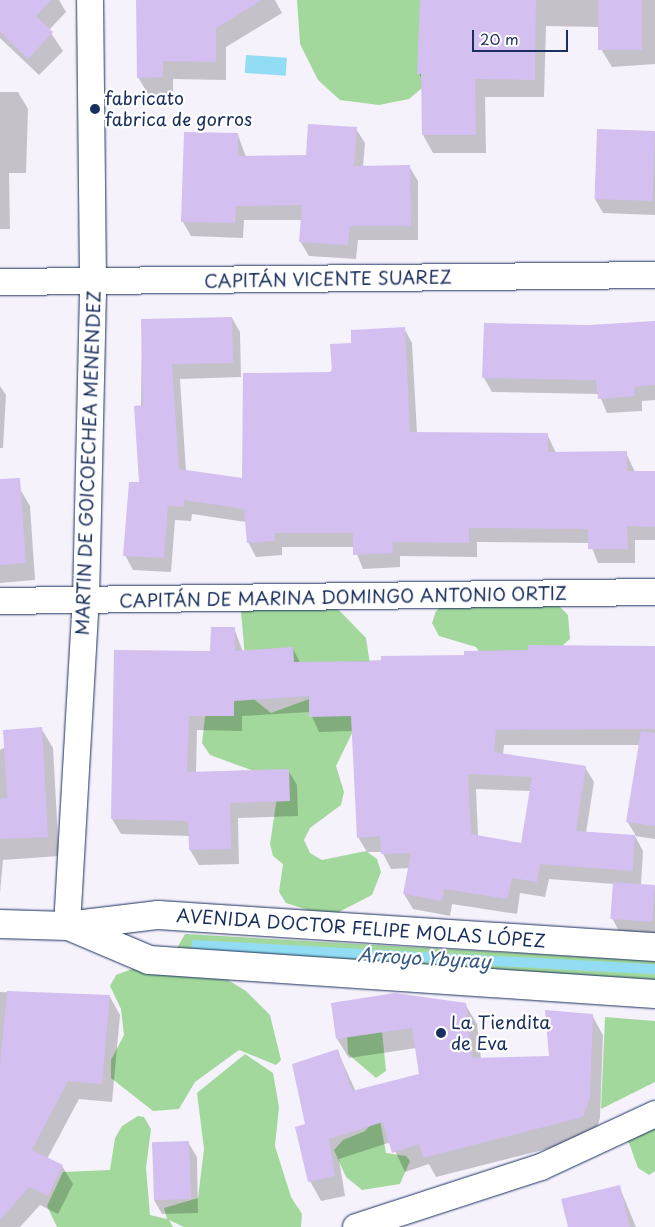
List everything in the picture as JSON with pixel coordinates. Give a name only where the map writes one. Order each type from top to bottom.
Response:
[{"type":"main road","name":"AVENIDA DOCTOR FELIPE MOLAS LÓPEZ","points":[[0,924],[67,926],[158,915],[655,946]]},
{"type":"main road","name":"AVENIDA DOCTOR FELIPE MOLAS LÓPEZ","points":[[67,926],[149,960],[655,994]]},
{"type":"street","name":"MARTIN DE GOICOECHEA MENENDEZ","points":[[67,926],[86,600],[93,282],[90,0]]},
{"type":"street","name":"CAPITÁN VICENTE SUAREZ","points":[[0,282],[655,275]]},
{"type":"street","name":"CAPITÁN DE MARINA DOMINGO ANTONIO ORTIZ","points":[[0,601],[655,592]]},
{"type":"street","points":[[356,1227],[541,1167],[655,1114]]},
{"type":"green space","points":[[297,0],[434,0],[428,83],[409,99],[379,105],[340,100],[318,80],[300,44]]},
{"type":"green space","points":[[240,601],[335,606],[366,638],[370,664],[250,696],[271,713],[309,699],[322,703],[335,698],[358,721],[336,766],[344,792],[341,805],[310,828],[304,840],[310,853],[322,860],[366,851],[377,859],[381,872],[372,895],[337,913],[324,915],[286,903],[279,892],[283,864],[273,856],[270,844],[278,790],[273,778],[210,755],[202,743],[205,717],[245,657]]},
{"type":"green space","points":[[447,602],[558,605],[568,615],[570,639],[550,656],[536,719],[527,730],[514,730],[504,722],[491,669],[476,647],[439,636],[432,623],[436,611]]},
{"type":"green space","points":[[185,934],[655,961],[655,980],[185,954],[177,948]]},
{"type":"green space","points":[[140,966],[218,974],[246,991],[270,1015],[281,1060],[276,1065],[239,1050],[195,1082],[179,1109],[153,1111],[111,1078],[111,1060],[124,1035],[121,1009],[110,986],[116,975]]},
{"type":"green space","points":[[605,1017],[655,1021],[655,1082],[601,1109]]},
{"type":"green space","points":[[382,1031],[386,1071],[376,1078],[348,1054],[347,1034]]},
{"type":"green space","points":[[245,1054],[273,1073],[279,1107],[275,1146],[291,1197],[302,1214],[301,1227],[184,1227],[169,1220],[173,1227],[57,1227],[47,1206],[63,1172],[110,1170],[115,1138],[122,1126],[138,1116],[144,1117],[151,1129],[146,1168],[150,1215],[167,1219],[164,1208],[198,1198],[204,1149],[197,1093]]},
{"type":"green space","points":[[655,1106],[655,1171],[649,1175],[638,1168],[629,1143],[618,1136]]},
{"type":"green space","points":[[379,1115],[386,1153],[406,1156],[410,1161],[400,1184],[362,1190],[346,1177],[334,1150],[343,1140],[365,1131]]},
{"type":"water","points":[[246,55],[287,58],[286,76],[245,73]]},
{"type":"water","name":"Arroyo Ybyray","points":[[192,940],[655,964],[655,974],[191,950]]},
{"type":"building","points":[[0,0],[51,0],[36,16],[53,32],[28,59],[0,32]]},
{"type":"building","points":[[136,0],[262,0],[216,28],[216,62],[163,61],[163,77],[137,78]]},
{"type":"building","points":[[420,0],[536,0],[535,80],[475,79],[476,135],[422,135],[421,74],[417,74]]},
{"type":"building","points":[[598,0],[642,0],[642,50],[598,50]]},
{"type":"building","points":[[308,124],[357,127],[354,166],[410,165],[411,226],[350,226],[348,245],[299,242],[302,205],[236,206],[235,223],[181,222],[184,132],[238,133],[238,156],[306,155]]},
{"type":"building","points":[[597,129],[655,131],[653,201],[595,199]]},
{"type":"building","points":[[232,317],[233,363],[172,364],[179,469],[242,478],[243,373],[332,372],[330,344],[351,343],[351,330],[405,327],[410,432],[548,433],[548,452],[627,451],[627,471],[655,471],[655,527],[627,526],[628,549],[588,549],[588,529],[469,528],[469,543],[392,542],[393,553],[353,555],[353,533],[274,533],[275,541],[247,543],[244,509],[184,500],[184,507],[168,506],[164,558],[123,556],[129,482],[139,482],[134,406],[143,405],[141,319]]},
{"type":"building","points":[[655,321],[655,385],[634,387],[635,396],[598,399],[596,380],[482,378],[484,323],[589,325]]},
{"type":"building","points":[[20,478],[26,563],[0,565],[0,479]]},
{"type":"building","points":[[211,627],[235,627],[235,651],[293,647],[294,662],[381,661],[381,656],[464,655],[464,651],[528,650],[528,645],[655,646],[655,729],[496,730],[494,752],[586,766],[576,831],[635,835],[633,871],[540,864],[537,882],[512,878],[508,899],[444,889],[442,901],[403,894],[411,853],[381,854],[380,836],[357,838],[351,716],[309,717],[309,696],[234,701],[234,716],[189,716],[187,772],[289,769],[290,801],[230,803],[231,849],[189,850],[188,821],[111,819],[114,650],[210,651]],"holes":[[[468,774],[532,777],[521,843],[471,834]]]},
{"type":"building","points":[[42,727],[48,837],[0,839],[0,799],[7,798],[3,730]]},
{"type":"building","points":[[641,731],[655,733],[655,826],[626,822]]},
{"type":"building","points":[[613,882],[655,885],[652,922],[610,919]]},
{"type":"building","points":[[7,991],[110,995],[102,1084],[68,1081],[32,1150],[63,1165],[48,1196],[29,1187],[0,1220],[0,1064]]},
{"type":"building","points":[[395,993],[466,1003],[472,1058],[549,1056],[545,1010],[593,1014],[590,1097],[583,1117],[423,1158],[419,1144],[392,1153],[383,1122],[329,1139],[335,1176],[308,1182],[295,1127],[305,1124],[292,1064],[338,1049],[352,1091],[419,1074],[412,1028],[336,1039],[331,1003]]},
{"type":"building","points":[[189,1141],[191,1199],[154,1200],[152,1142]]},
{"type":"building","points":[[620,1185],[630,1227],[568,1227],[561,1199]]},
{"type":"place","name":"fabricato fabrica de gorros","points":[[95,109]]},
{"type":"place","name":"La Tiendita de Eva","points":[[441,1033]]}]
